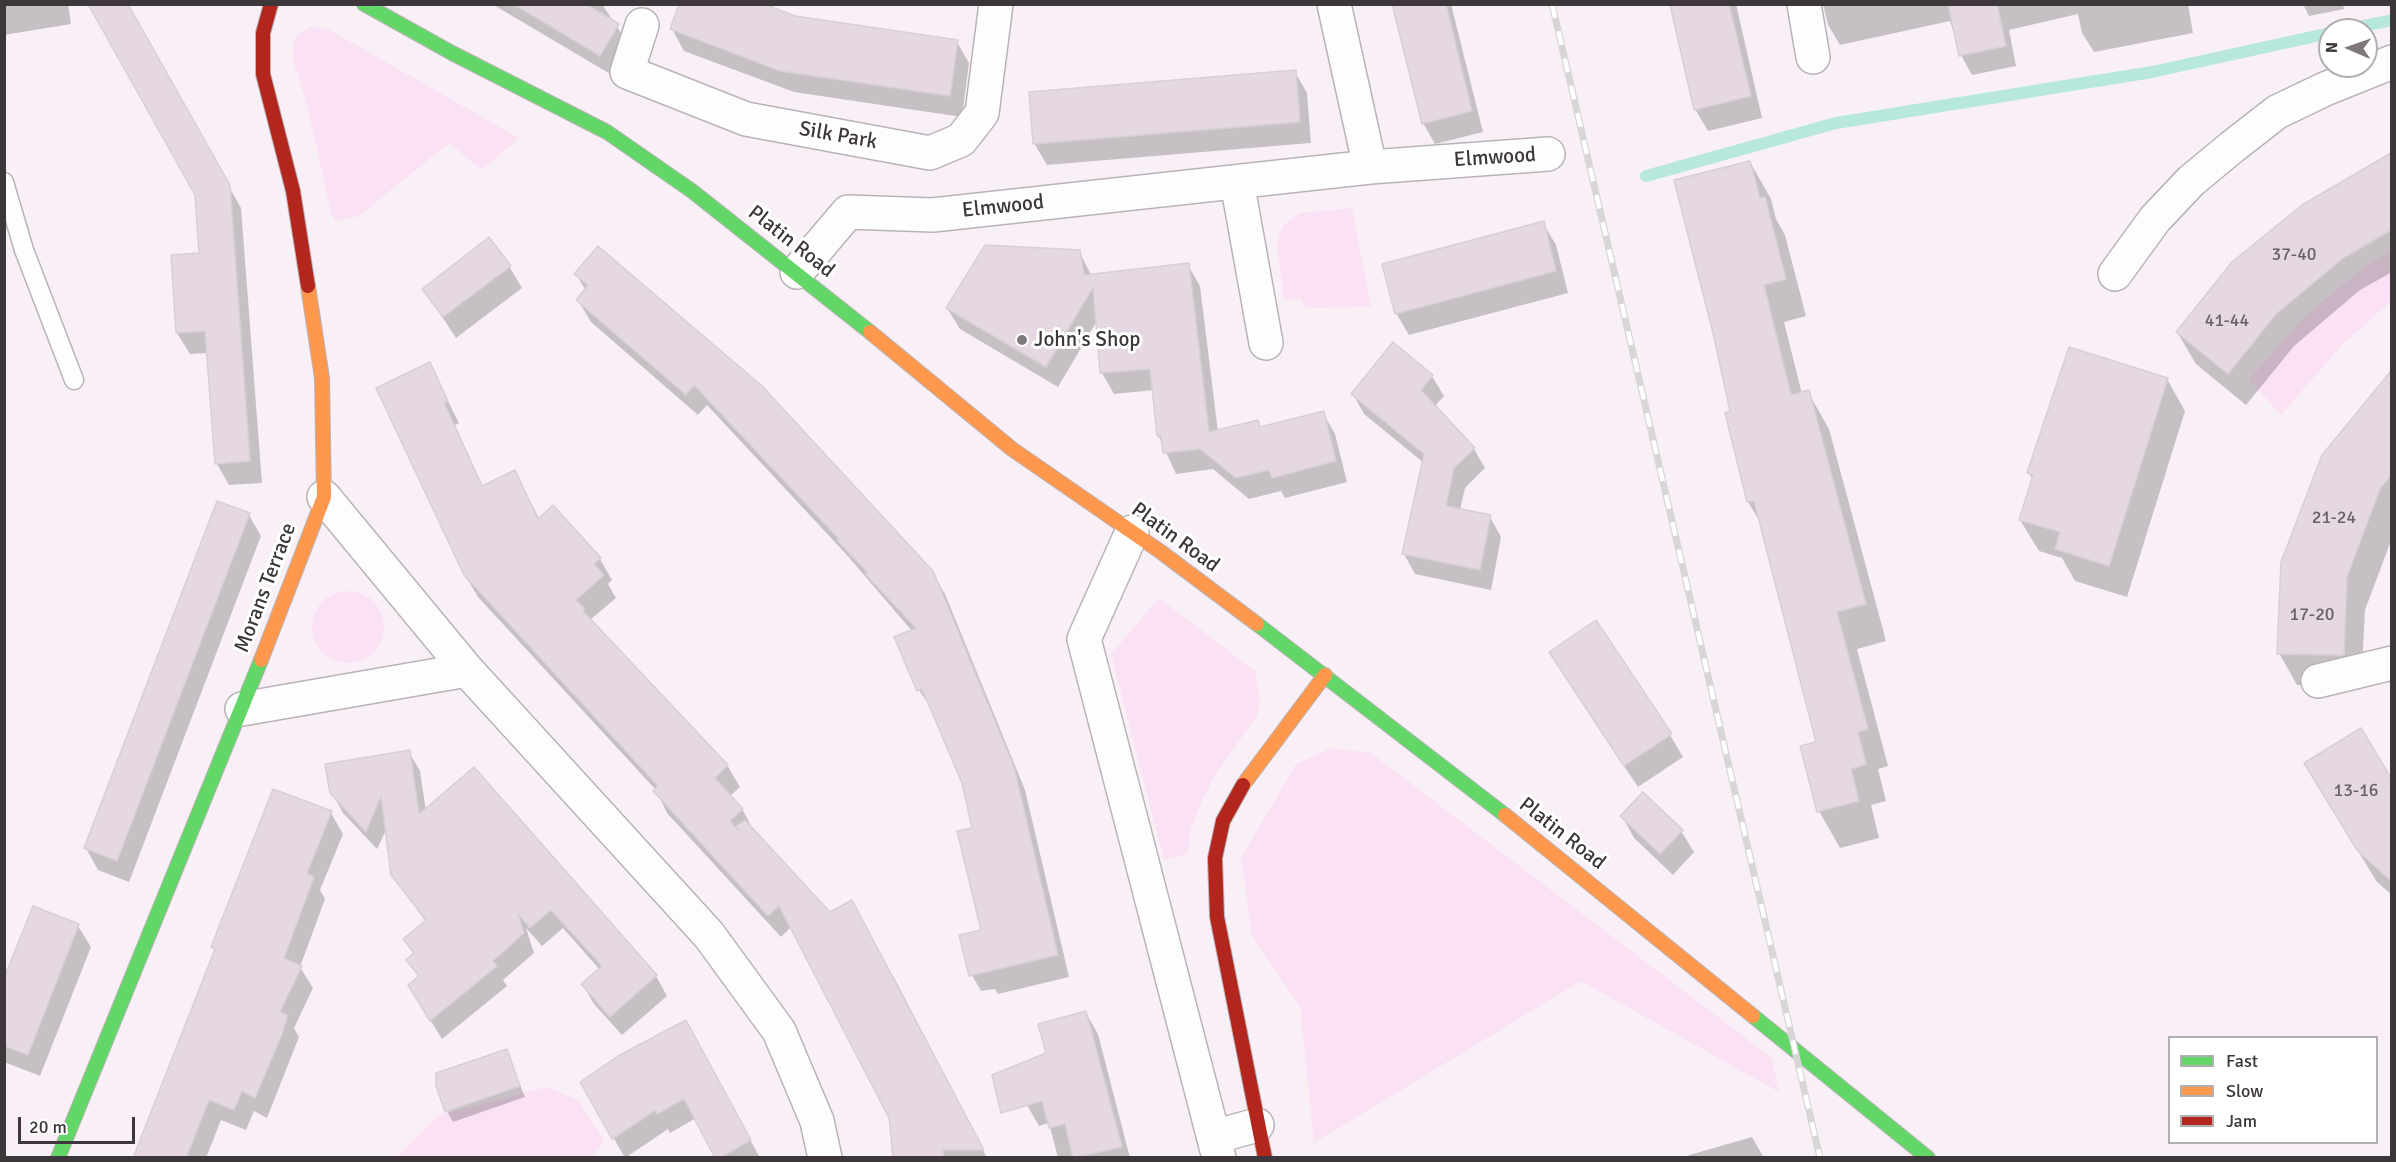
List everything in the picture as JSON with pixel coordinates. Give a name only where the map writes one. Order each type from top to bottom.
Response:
[{"type":"main road","name":"Morans Terrace","points":[[58,1158],[242,709],[324,497],[322,378],[292,191],[263,74],[263,33],[271,4]]},
{"type":"main road","name":"Platin Road","points":[[364,4],[607,132],[692,191],[797,272],[1012,449],[1132,532],[1325,675],[1581,874],[1928,1158]]},
{"type":"main road","points":[[1265,1158],[1217,917],[1215,858],[1223,821],[1242,786],[1325,675]]},
{"type":"street","name":"Silk Park","points":[[642,25],[627,72],[746,120],[930,153],[961,140],[982,113],[996,4]]},
{"type":"street","points":[[1334,4],[1370,167]]},
{"type":"street","points":[[1804,4],[1813,57]]},
{"type":"street","points":[[2115,274],[2155,219],[2191,181],[2277,112],[2325,88],[2391,62]]},
{"type":"street","name":"Elmwood","points":[[797,272],[848,212],[933,215],[1370,167],[1548,154]]},
{"type":"street","points":[[1238,182],[1266,344]]},
{"type":"street","points":[[324,497],[467,670],[710,935],[779,1032],[817,1121],[825,1158]]},
{"type":"street","points":[[1132,532],[1084,639],[1217,1147],[1257,1125]]},
{"type":"street","points":[[2318,681],[2391,663]]},
{"type":"street","points":[[242,709],[467,670]]},
{"type":"lane","points":[[4,182],[24,250],[74,380]]},
{"type":"shaded area","points":[[310,27],[328,29],[519,138],[482,170],[449,143],[359,216],[335,221],[306,101],[292,57],[295,37]]},
{"type":"shaded area","points":[[1352,208],[1371,307],[1306,308],[1301,299],[1284,300],[1277,246],[1279,234],[1285,224],[1300,213]]},
{"type":"shaded area","points":[[2391,252],[2391,301],[2342,345],[2281,415],[2249,380],[2304,317],[2365,266]]},
{"type":"shaded area","points":[[348,591],[362,594],[374,601],[381,613],[384,627],[381,641],[374,653],[362,660],[348,663],[334,660],[322,653],[315,641],[312,627],[315,613],[322,601],[334,594]]},
{"type":"shaded area","points":[[1159,598],[1255,671],[1260,701],[1257,716],[1215,775],[1202,801],[1191,829],[1187,854],[1164,860],[1111,654]]},
{"type":"shaded area","points":[[1331,748],[1371,753],[1772,1058],[1779,1092],[1581,981],[1314,1143],[1300,1007],[1252,936],[1241,858],[1296,764]]},
{"type":"shaded area","points":[[547,1087],[578,1100],[604,1141],[591,1157],[397,1157],[437,1116]]},
{"type":"building","points":[[88,4],[128,4],[230,185],[250,461],[215,464],[205,331],[176,333],[171,255],[199,253],[195,195]]},
{"type":"building","points":[[513,4],[586,4],[619,24],[600,56]]},
{"type":"building","points":[[679,4],[764,4],[795,16],[958,40],[950,96],[780,71],[670,29]]},
{"type":"building","points":[[1392,4],[1446,4],[1472,111],[1422,124]]},
{"type":"building","points":[[1670,4],[1729,4],[1751,96],[1694,110]]},
{"type":"building","points":[[1948,4],[1997,4],[2006,46],[1959,56]]},
{"type":"building","points":[[1296,70],[1300,122],[1033,144],[1029,92]]},
{"type":"building","points":[[2391,153],[2391,230],[2342,259],[2276,314],[2228,374],[2176,332],[2232,262],[2302,205]]},
{"type":"building","points":[[1750,161],[1760,198],[1765,197],[1786,279],[1764,285],[1791,395],[1809,390],[1866,604],[1837,612],[1868,729],[1858,732],[1866,764],[1851,769],[1859,801],[1817,812],[1800,746],[1816,742],[1754,501],[1747,502],[1725,413],[1730,411],[1714,337],[1674,180]]},
{"type":"building","points":[[1544,221],[1556,271],[1395,314],[1382,264]]},
{"type":"building","points":[[489,237],[511,266],[443,317],[422,289]]},
{"type":"building","points":[[985,245],[1080,250],[1084,275],[1189,263],[1209,432],[1258,420],[1260,427],[1324,411],[1336,461],[1272,478],[1269,470],[1236,478],[1200,449],[1163,453],[1161,436],[1157,436],[1150,369],[1100,373],[1093,287],[1046,367],[946,308]]},
{"type":"building","points":[[598,246],[762,386],[933,571],[1014,767],[1058,955],[969,976],[959,935],[981,930],[957,831],[972,828],[962,783],[922,689],[917,691],[894,637],[916,628],[865,574],[867,572],[837,540],[839,539],[694,385],[686,395],[576,300],[588,285],[574,274]]},
{"type":"building","points":[[1393,342],[1433,375],[1421,390],[1475,448],[1454,468],[1446,506],[1491,515],[1480,570],[1402,554],[1424,454],[1351,394]]},
{"type":"building","points":[[2069,347],[2168,378],[2109,566],[2055,549],[2060,532],[2019,520],[2033,475],[2027,473]]},
{"type":"building","points":[[430,362],[448,401],[444,403],[482,486],[515,470],[538,519],[553,505],[601,558],[594,564],[604,575],[576,600],[585,609],[583,611],[728,765],[715,778],[743,809],[730,821],[739,831],[736,826],[745,820],[830,912],[852,900],[984,1150],[943,1150],[944,1158],[893,1158],[889,1118],[779,906],[768,916],[653,791],[658,786],[464,575],[376,388]]},
{"type":"building","points":[[2391,371],[2391,475],[2380,489],[2347,577],[2344,655],[2277,654],[2281,562],[2322,455]]},
{"type":"building","points":[[217,501],[250,513],[117,861],[84,848]]},
{"type":"building","points":[[1596,620],[1672,734],[1624,766],[1549,652]]},
{"type":"building","points":[[2361,728],[2391,778],[2391,881],[2357,850],[2304,763]]},
{"type":"building","points":[[410,750],[419,814],[474,767],[657,975],[610,1017],[581,984],[602,966],[551,910],[530,928],[518,914],[524,933],[493,961],[497,966],[430,1021],[408,985],[419,976],[406,960],[414,953],[403,939],[426,920],[391,875],[381,796],[366,832],[330,793],[325,764]]},
{"type":"building","points":[[273,789],[332,811],[307,873],[314,877],[284,958],[302,966],[280,1012],[288,1015],[282,1034],[255,1098],[242,1091],[234,1110],[209,1100],[186,1158],[133,1158],[215,949],[211,947]]},
{"type":"building","points":[[1643,792],[1683,830],[1660,854],[1620,816]]},
{"type":"building","points":[[33,906],[79,924],[28,1055],[4,1046],[4,978]]},
{"type":"building","points":[[1086,1011],[1122,1147],[1073,1158],[1065,1124],[1049,1128],[1042,1101],[1001,1113],[992,1075],[1046,1053],[1038,1024]]},
{"type":"building","points":[[686,1020],[751,1140],[720,1158],[715,1158],[684,1099],[657,1114],[656,1110],[612,1139],[580,1082],[618,1056]]},
{"type":"building","points":[[507,1049],[520,1086],[445,1112],[436,1086],[436,1073]]},
{"type":"waterway","points":[[2378,23],[2392,20]]},
{"type":"waterway","points":[[1646,176],[1836,123],[2152,72],[2318,36]]},
{"type":"railway","points":[[1552,4],[1820,1158]]},
{"type":"traffic: fast","points":[[364,4],[452,53],[607,132],[692,191],[870,332]]},
{"type":"traffic: fast","points":[[1257,624],[1505,815]]},
{"type":"traffic: fast","points":[[58,1158],[261,660]]},
{"type":"traffic: fast","points":[[1753,1016],[1928,1158]]},
{"type":"traffic: slow","points":[[261,660],[324,497],[322,378],[308,286]]},
{"type":"traffic: slow","points":[[870,332],[1012,449],[1161,552],[1257,624]]},
{"type":"traffic: slow","points":[[1243,785],[1325,675]]},
{"type":"traffic: slow","points":[[1505,815],[1753,1016]]},
{"type":"traffic: jam","points":[[271,4],[263,33],[263,74],[293,191],[308,286]]},
{"type":"traffic: jam","points":[[1243,785],[1223,821],[1215,858],[1217,917],[1265,1158]]},
{"type":"place","name":"John's Shop","points":[[1022,340]]}]
